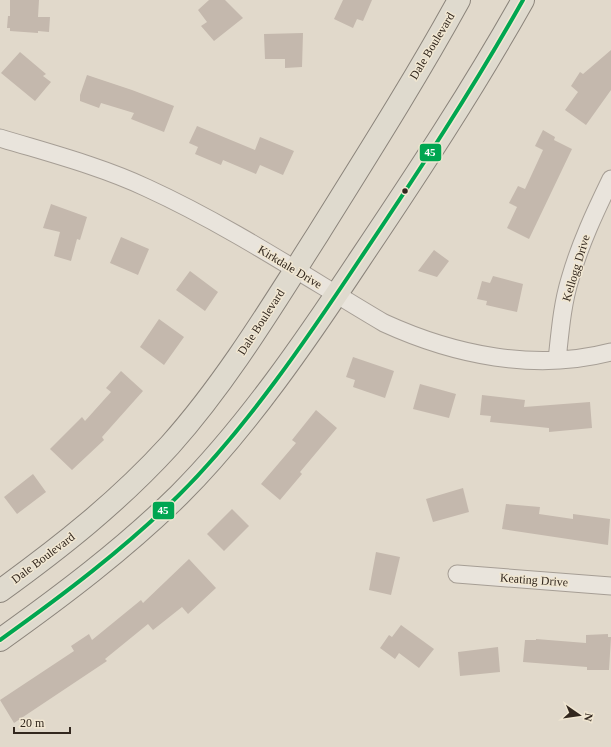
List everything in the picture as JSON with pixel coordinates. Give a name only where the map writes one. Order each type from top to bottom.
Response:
[{"type":"main road","name":"Dale Boulevard","points":[[0,591],[58,550],[103,511],[168,446],[205,404],[295,270],[381,133],[459,0]]},
{"type":"main road","points":[[0,640],[78,584],[126,544],[180,494],[228,442],[293,356],[336,295],[445,133],[524,0]]},
{"type":"street","name":"Kirkdale Drive","points":[[0,138],[94,167],[145,187],[195,211],[384,323],[407,334],[447,347],[488,356],[529,361],[558,360],[611,352]]},
{"type":"street","name":"Kellogg Drive","points":[[558,360],[561,320],[569,280],[579,249],[611,179]]},
{"type":"street","name":"Keating Drive","points":[[456,574],[611,586]]},
{"type":"building","points":[[10,0],[39,0],[38,17],[50,17],[49,32],[38,31],[38,33],[10,31],[10,28],[7,28],[8,16],[10,16]]},
{"type":"building","points":[[209,0],[225,0],[243,18],[214,41],[201,26],[207,22],[198,10]]},
{"type":"building","points":[[343,0],[372,0],[363,21],[357,19],[353,28],[334,19]]},
{"type":"building","points":[[303,33],[302,67],[285,68],[285,59],[265,59],[264,34]]},
{"type":"building","points":[[611,50],[611,90],[586,125],[565,110],[578,92],[571,86],[580,72],[583,74]]},
{"type":"building","points":[[20,52],[46,74],[43,76],[51,82],[35,101],[1,73]]},
{"type":"building","points":[[87,75],[174,106],[164,132],[131,119],[134,113],[101,103],[99,108],[80,101],[80,95]]},
{"type":"building","points":[[197,126],[255,150],[260,137],[294,151],[283,175],[260,165],[256,174],[223,160],[221,165],[195,154],[198,147],[189,143]]},
{"type":"building","points":[[543,130],[555,137],[554,140],[572,149],[529,239],[507,228],[517,207],[509,203],[518,186],[525,189],[543,150],[535,146]]},
{"type":"building","points":[[51,204],[87,217],[80,240],[77,239],[71,261],[54,256],[60,232],[43,228]]},
{"type":"building","points":[[121,237],[149,249],[138,275],[110,263]]},
{"type":"building","points":[[434,250],[449,261],[437,277],[418,271]]},
{"type":"building","points":[[190,271],[218,292],[205,311],[176,290]]},
{"type":"building","points":[[493,276],[523,284],[517,312],[486,305],[487,301],[477,299],[482,281],[490,283]]},
{"type":"building","points":[[159,319],[184,337],[164,365],[140,347]]},
{"type":"building","points":[[353,357],[394,371],[385,398],[353,387],[355,380],[346,377]]},
{"type":"building","points":[[121,371],[143,391],[102,437],[104,440],[72,470],[50,449],[82,417],[85,421],[111,392],[106,388]]},
{"type":"building","points":[[420,384],[456,394],[449,418],[413,409]]},
{"type":"building","points":[[482,395],[525,400],[524,407],[590,402],[592,428],[549,432],[549,428],[490,422],[491,416],[480,415]]},
{"type":"building","points":[[316,410],[337,428],[300,472],[302,474],[280,500],[261,484],[296,443],[292,440]]},
{"type":"building","points":[[33,474],[46,492],[17,514],[4,497]]},
{"type":"building","points":[[463,488],[469,512],[433,522],[426,499]]},
{"type":"building","points":[[506,504],[540,507],[539,514],[573,519],[573,514],[610,519],[608,545],[502,529]]},
{"type":"building","points":[[232,509],[249,526],[224,551],[207,534]]},
{"type":"building","points":[[376,552],[400,557],[391,595],[369,590]]},
{"type":"building","points":[[189,559],[216,588],[188,614],[182,607],[153,630],[148,624],[105,659],[107,661],[14,723],[0,700],[74,651],[71,646],[89,634],[92,640],[141,600],[143,603]]},
{"type":"building","points":[[401,625],[434,649],[419,668],[399,653],[395,659],[380,648],[389,635],[392,637]]},
{"type":"building","points":[[608,634],[608,637],[611,637],[609,670],[587,670],[587,667],[523,662],[525,640],[536,639],[586,643],[586,635]]},
{"type":"building","points":[[498,647],[500,672],[460,676],[458,652]]},
{"type":"transit line","name":"45","points":[[0,640],[70,589],[137,534],[179,495],[229,441],[275,382],[340,289],[444,131],[523,0]]}]
